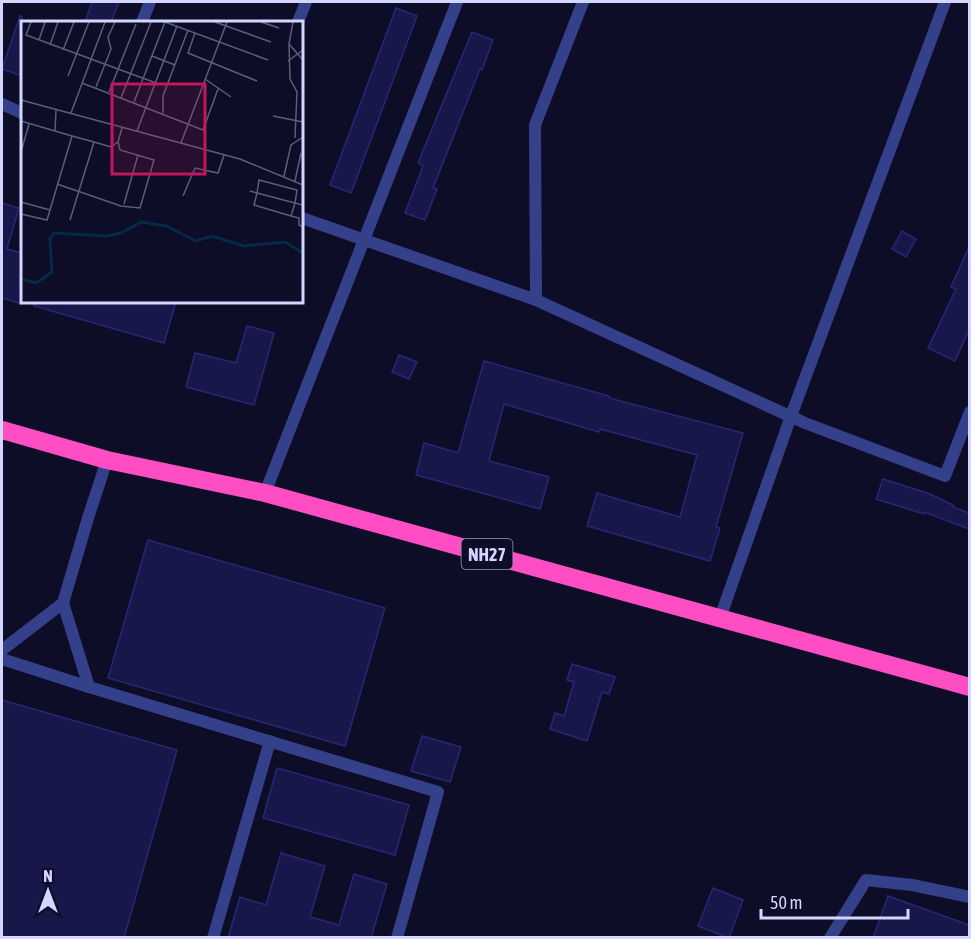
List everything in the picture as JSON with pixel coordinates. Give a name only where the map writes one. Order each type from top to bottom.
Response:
[{"type":"highway","name":"NH27","points":[[2,430],[107,460],[265,493],[969,687]]},
{"type":"street","points":[[142,21],[150,2]]},
{"type":"street","points":[[298,21],[306,2]]},
{"type":"street","points":[[265,493],[457,2]]},
{"type":"street","points":[[536,300],[535,125],[583,2]]},
{"type":"street","points":[[720,618],[791,416],[945,2]]},
{"type":"street","points":[[2,104],[21,113]]},
{"type":"street","points":[[303,218],[536,300],[791,416],[945,476],[969,412]]},
{"type":"street","points":[[88,687],[63,603],[107,460]]},
{"type":"street","points":[[2,650],[63,603]]},
{"type":"street","points":[[2,659],[438,792],[397,938]]},
{"type":"street","points":[[213,938],[270,741]]},
{"type":"street","points":[[830,938],[866,880],[912,885],[969,897]]},
{"type":"building","points":[[92,2],[119,2],[111,21],[85,21]]},
{"type":"building","points":[[396,8],[417,16],[351,193],[330,185]]},
{"type":"building","points":[[20,16],[22,16],[21,76],[2,69]]},
{"type":"building","points":[[472,32],[493,40],[433,188],[437,189],[425,220],[405,213],[423,166],[418,163]]},
{"type":"building","points":[[2,203],[19,208],[7,249],[21,253],[22,304],[2,298]]},
{"type":"building","points":[[902,231],[916,239],[906,257],[892,249]]},
{"type":"building","points":[[969,247],[969,330],[955,361],[928,348],[956,289],[951,287]]},
{"type":"building","points":[[34,303],[176,303],[164,343],[34,306]]},
{"type":"building","points":[[247,326],[274,333],[254,405],[186,387],[195,353],[236,363]]},
{"type":"building","points":[[399,355],[417,362],[409,379],[392,372]]},
{"type":"building","points":[[484,361],[609,396],[609,398],[743,433],[716,527],[720,528],[710,561],[587,526],[597,493],[680,517],[697,455],[600,429],[599,432],[504,404],[489,461],[549,477],[540,509],[416,475],[424,443],[458,453]]},
{"type":"building","points":[[883,479],[930,494],[969,513],[969,529],[924,512],[924,514],[876,499]]},
{"type":"building","points":[[148,540],[385,608],[345,746],[108,678]]},
{"type":"building","points":[[572,664],[615,677],[609,694],[602,692],[587,741],[550,729],[555,713],[564,716],[574,682],[567,680]]},
{"type":"building","points":[[2,700],[177,750],[124,938],[2,938]]},
{"type":"building","points":[[422,736],[461,747],[450,782],[411,771]]},
{"type":"building","points":[[277,768],[409,805],[395,855],[263,818]]},
{"type":"building","points":[[281,853],[325,866],[310,917],[339,925],[354,874],[387,884],[371,938],[228,938],[240,897],[266,905]]},
{"type":"building","points":[[713,888],[743,900],[729,938],[698,926]]},
{"type":"building","points":[[888,896],[969,925],[969,938],[873,938]]}]
